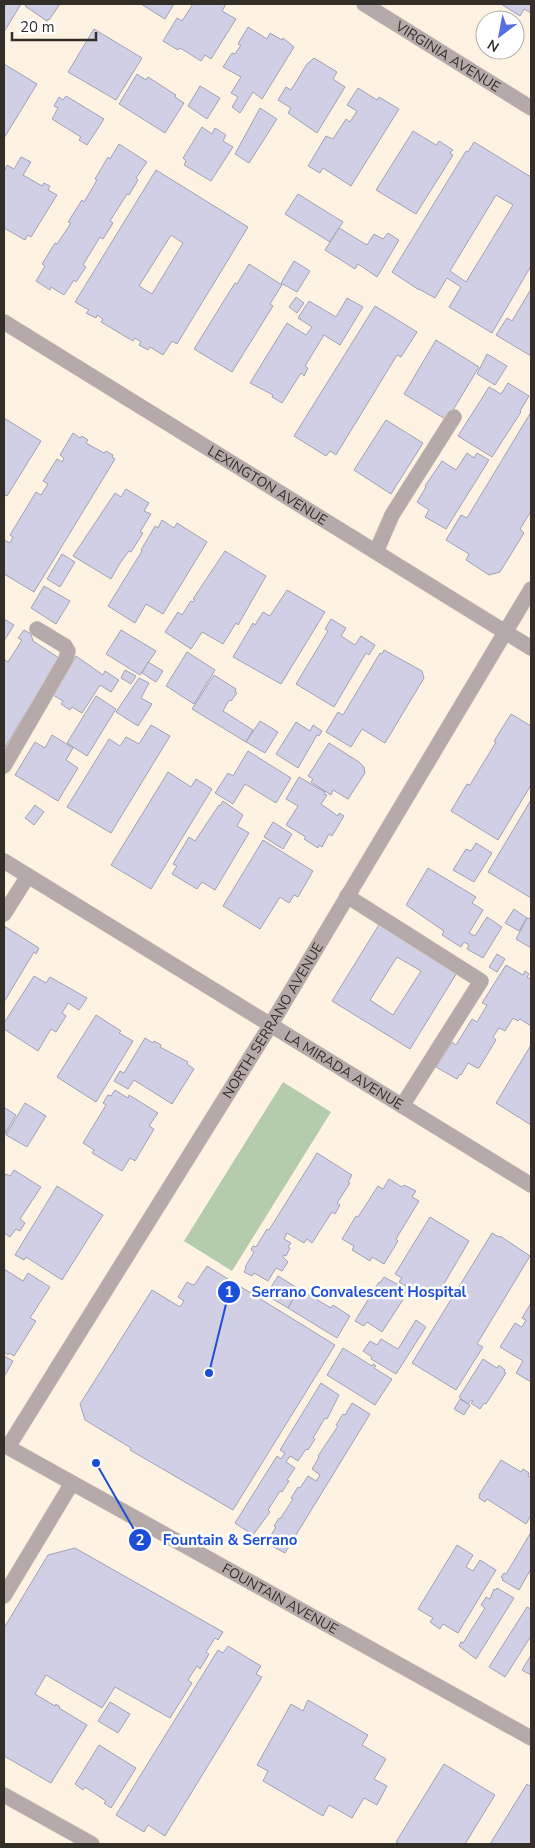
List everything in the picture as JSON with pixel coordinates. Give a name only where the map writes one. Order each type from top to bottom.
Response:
[{"type":"street","name":"VIRGINIA AVENUE","points":[[364,4],[531,108]]},
{"type":"street","name":"LEXINGTON AVENUE","points":[[4,322],[531,648]]},
{"type":"street","points":[[376,552],[392,515],[454,417]]},
{"type":"street","name":"NORTH SERRANO AVENUE","points":[[6,1446],[270,1026],[531,589]]},
{"type":"street","points":[[4,766],[66,659],[68,651],[65,646],[37,629]]},
{"type":"street","name":"LA MIRADA AVENUE","points":[[4,861],[531,1185]]},
{"type":"street","points":[[4,914],[28,876]]},
{"type":"street","points":[[347,896],[482,981],[402,1106]]},
{"type":"street","name":"FOUNTAIN AVENUE","points":[[6,1446],[531,1738]]},
{"type":"street","points":[[4,1596],[72,1483]]},
{"type":"street","points":[[4,1795],[92,1844]]},
{"type":"green space","points":[[283,1082],[331,1112],[232,1271],[184,1241]]},
{"type":"building","points":[[4,4],[21,4],[4,32]]},
{"type":"building","points":[[27,4],[60,4],[47,21],[25,6]]},
{"type":"building","points":[[141,4],[174,4],[165,19]]},
{"type":"building","points":[[193,4],[226,4],[222,11],[236,19],[211,59],[205,55],[201,61],[180,48],[178,50],[163,41],[177,18],[182,21]]},
{"type":"building","points":[[501,4],[531,4],[531,13],[524,9],[510,10]]},
{"type":"building","points":[[248,27],[267,39],[270,33],[282,40],[283,38],[294,47],[262,99],[253,92],[240,113],[232,107],[238,97],[231,93],[241,77],[223,67],[232,53],[235,54],[241,45],[238,44]]},
{"type":"building","points":[[94,29],[142,58],[116,100],[68,72]]},
{"type":"building","points":[[314,58],[337,72],[333,79],[345,87],[317,133],[288,113],[291,108],[278,100],[286,87],[291,90],[307,64]]},
{"type":"building","points":[[4,64],[37,84],[4,138]]},
{"type":"building","points":[[137,74],[146,80],[148,77],[176,95],[175,97],[184,103],[165,133],[119,104]]},
{"type":"building","points":[[200,86],[220,98],[207,119],[188,106]]},
{"type":"building","points":[[358,88],[377,100],[379,97],[399,109],[351,186],[323,168],[320,173],[308,166],[326,136],[333,139],[346,119],[350,122],[357,111],[347,105]]},
{"type":"building","points":[[66,96],[104,119],[87,145],[79,140],[81,137],[52,119],[58,108],[54,106],[59,97],[63,100]]},
{"type":"building","points":[[260,108],[277,119],[249,163],[235,154]]},
{"type":"building","points":[[202,127],[212,134],[215,128],[226,135],[223,141],[233,147],[211,181],[184,165],[186,161],[183,158]]},
{"type":"building","points":[[413,131],[436,145],[439,141],[453,150],[450,153],[453,155],[416,214],[376,190]]},
{"type":"building","points":[[474,142],[531,177],[531,266],[492,333],[449,307],[461,287],[447,278],[435,298],[392,272],[466,151],[468,152]],"holes":[[[496,195],[513,205],[466,282],[450,271]]]},
{"type":"building","points":[[119,144],[147,162],[136,178],[138,180],[129,195],[127,194],[110,221],[113,223],[103,239],[100,237],[83,265],[86,267],[76,282],[74,280],[64,295],[51,287],[50,290],[36,281],[45,266],[42,264],[55,243],[57,244],[71,223],[68,222],[82,200],[84,202],[108,157],[110,159]]},
{"type":"building","points":[[21,157],[31,162],[23,175],[42,186],[44,183],[50,186],[48,190],[57,195],[31,237],[28,235],[25,240],[4,228],[4,172],[7,165],[14,169]]},
{"type":"building","points":[[156,170],[248,227],[177,344],[172,341],[163,355],[150,347],[148,350],[139,345],[141,342],[135,338],[133,341],[101,322],[103,319],[97,315],[96,318],[86,313],[89,310],[75,302]],"holes":[[[171,235],[183,243],[152,294],[139,286]]]},
{"type":"building","points":[[298,194],[343,222],[330,242],[285,214]]},
{"type":"building","points":[[339,228],[367,245],[374,234],[383,239],[388,233],[399,240],[377,277],[358,264],[355,269],[325,250]]},
{"type":"building","points":[[294,261],[310,271],[297,292],[281,283]]},
{"type":"building","points":[[249,264],[282,285],[270,304],[273,306],[232,372],[194,349]]},
{"type":"building","points":[[531,289],[531,356],[496,335],[507,318],[512,321]]},
{"type":"building","points":[[296,297],[304,303],[297,313],[289,307]]},
{"type":"building","points":[[347,298],[363,307],[340,345],[324,335],[305,366],[308,368],[304,376],[301,373],[282,403],[272,397],[273,395],[250,383],[287,323],[306,335],[312,327],[298,318],[309,301],[336,317]]},
{"type":"building","points":[[375,306],[417,332],[401,357],[397,355],[336,455],[330,451],[326,456],[294,436]]},
{"type":"building","points":[[436,340],[479,367],[447,420],[404,394]]},
{"type":"building","points":[[487,354],[507,366],[495,385],[477,374]]},
{"type":"building","points":[[508,383],[529,396],[492,457],[458,436],[489,387],[501,394]]},
{"type":"building","points":[[531,412],[531,511],[520,529],[524,533],[500,572],[489,575],[466,560],[469,554],[446,540],[461,515],[467,518]]},
{"type":"building","points":[[4,418],[41,441],[7,496],[5,495],[4,497]]},
{"type":"building","points":[[386,420],[423,443],[391,494],[354,470]]},
{"type":"building","points":[[73,433],[80,438],[82,436],[88,440],[86,443],[104,453],[106,451],[113,455],[112,457],[115,459],[34,592],[4,574],[4,540],[10,543],[13,537],[10,535],[36,492],[41,495],[48,484],[43,481],[57,459],[62,462],[64,458],[60,455]]},
{"type":"building","points":[[467,453],[474,458],[477,453],[489,460],[446,529],[425,517],[429,510],[417,502],[442,461],[456,470]]},
{"type":"building","points":[[126,489],[149,503],[144,511],[151,514],[140,532],[143,533],[131,552],[129,551],[120,563],[111,579],[73,556],[115,493],[121,497]]},
{"type":"building","points":[[162,520],[174,528],[177,523],[207,542],[163,614],[146,604],[135,623],[108,606],[155,526],[158,528]]},
{"type":"building","points":[[225,551],[266,576],[238,625],[236,623],[223,644],[202,632],[191,649],[165,632],[178,612],[182,615],[191,601],[195,600],[193,599]]},
{"type":"building","points":[[62,554],[75,562],[60,587],[47,579]]},
{"type":"building","points":[[44,586],[70,601],[56,624],[31,608]]},
{"type":"building","points":[[287,590],[325,612],[281,684],[233,657],[253,623],[255,625],[263,612],[270,616]]},
{"type":"building","points":[[4,619],[14,625],[4,641]]},
{"type":"building","points":[[331,619],[346,628],[341,636],[355,645],[361,636],[375,645],[369,655],[366,653],[334,707],[296,684],[328,631],[325,629]]},
{"type":"building","points":[[24,630],[31,634],[33,641],[59,658],[4,749],[4,662],[5,660],[8,662],[22,640],[18,638]]},
{"type":"building","points":[[121,630],[156,651],[140,675],[106,654]]},
{"type":"building","points":[[384,650],[422,671],[424,678],[385,743],[362,729],[351,747],[326,732],[338,712],[343,715],[380,653],[382,654]]},
{"type":"building","points":[[187,652],[215,670],[194,704],[166,686]]},
{"type":"building","points":[[76,656],[103,675],[105,671],[119,680],[111,692],[100,685],[82,713],[72,707],[70,710],[61,704],[63,701],[53,695]]},
{"type":"building","points":[[148,662],[163,671],[156,682],[142,673]]},
{"type":"building","points":[[125,670],[136,676],[131,684],[121,678]]},
{"type":"building","points":[[214,675],[236,689],[235,692],[237,693],[231,701],[229,700],[223,711],[253,730],[246,742],[192,709]]},
{"type":"building","points":[[139,678],[149,683],[141,698],[152,704],[138,726],[116,712]]},
{"type":"building","points":[[96,696],[116,709],[87,756],[67,743]]},
{"type":"building","points":[[511,714],[531,726],[531,785],[498,840],[451,811],[467,784],[470,785]]},
{"type":"building","points":[[260,721],[278,732],[265,753],[246,742]]},
{"type":"building","points":[[296,722],[310,731],[313,725],[322,731],[319,736],[317,735],[298,768],[276,754]]},
{"type":"building","points":[[151,725],[170,736],[111,833],[67,807],[109,739],[120,746],[126,737],[139,744]]},
{"type":"building","points":[[52,735],[73,748],[66,760],[78,768],[58,801],[15,775],[35,742],[45,748]]},
{"type":"building","points":[[329,743],[364,767],[365,773],[348,799],[333,790],[331,795],[311,782],[313,779],[308,776]]},
{"type":"building","points":[[248,751],[291,778],[276,803],[245,784],[233,804],[215,793],[228,773],[233,776]]},
{"type":"building","points":[[168,772],[191,787],[196,779],[212,789],[151,889],[111,865]]},
{"type":"building","points":[[299,777],[325,792],[324,794],[327,795],[321,804],[338,816],[339,813],[344,816],[332,836],[329,834],[322,847],[319,845],[318,848],[304,839],[306,837],[286,825],[298,806],[286,799]]},
{"type":"building","points":[[531,800],[531,898],[488,872]]},
{"type":"building","points":[[223,801],[243,815],[237,826],[249,833],[215,890],[202,882],[197,889],[172,874],[177,866],[173,864],[189,837],[195,841]]},
{"type":"building","points":[[35,805],[44,812],[34,825],[25,818]]},
{"type":"building","points":[[273,822],[292,834],[283,849],[264,837]]},
{"type":"building","points":[[263,840],[313,871],[298,897],[294,895],[289,903],[280,897],[260,929],[223,906]]},
{"type":"building","points":[[476,843],[492,853],[474,882],[453,870],[466,849],[471,851]]},
{"type":"building","points":[[428,868],[476,897],[472,903],[483,910],[469,933],[475,936],[487,917],[502,927],[483,958],[467,949],[469,945],[464,942],[461,947],[442,935],[444,931],[406,905]]},
{"type":"building","points":[[514,909],[527,918],[519,931],[505,923]]},
{"type":"building","points":[[527,918],[531,919],[531,948],[516,939]]},
{"type":"building","points":[[380,923],[458,971],[410,1049],[332,1001]],"holes":[[[397,957],[421,971],[393,1015],[370,1000]]]},
{"type":"building","points":[[4,926],[39,948],[36,954],[34,952],[4,1002]]},
{"type":"building","points":[[497,954],[505,959],[497,972],[489,967]]},
{"type":"building","points":[[506,965],[523,975],[525,971],[529,974],[527,977],[531,980],[531,1026],[520,1019],[518,1021],[513,1018],[505,1031],[499,1028],[493,1037],[496,1040],[479,1068],[468,1063],[457,1079],[436,1067],[452,1042],[456,1045],[472,1019],[477,1022],[487,1005],[482,1003]]},
{"type":"building","points":[[34,976],[46,983],[50,977],[87,998],[79,1010],[68,1003],[62,1013],[66,1016],[56,1032],[51,1029],[38,1051],[4,1029],[4,1023]]},
{"type":"building","points":[[96,1015],[121,1031],[119,1033],[133,1041],[96,1102],[57,1077]]},
{"type":"building","points":[[145,1038],[153,1043],[154,1041],[161,1045],[160,1047],[188,1062],[187,1064],[194,1069],[172,1104],[134,1080],[128,1089],[114,1081],[120,1071],[124,1073]]},
{"type":"building","points":[[531,1045],[531,1125],[496,1103]]},
{"type":"building","points":[[115,1090],[128,1098],[129,1095],[158,1113],[149,1126],[154,1129],[135,1161],[130,1158],[122,1171],[92,1153],[94,1150],[83,1143],[106,1105],[103,1103],[108,1095],[111,1096]]},
{"type":"building","points":[[25,1103],[46,1116],[27,1147],[6,1135]]},
{"type":"building","points":[[5,1108],[16,1115],[5,1134],[4,1110]]},
{"type":"building","points":[[317,1153],[352,1175],[348,1182],[350,1183],[337,1203],[340,1205],[335,1214],[332,1212],[312,1243],[307,1239],[304,1243],[287,1233],[284,1239],[291,1243],[286,1256],[284,1255],[283,1257],[288,1262],[282,1271],[276,1268],[268,1281],[254,1273],[252,1276],[244,1272],[254,1252],[251,1250],[253,1246],[256,1247],[267,1229],[269,1230]]},
{"type":"building","points":[[14,1170],[41,1187],[20,1219],[25,1223],[20,1231],[16,1229],[10,1237],[4,1233],[4,1178],[6,1174],[10,1176]]},
{"type":"building","points":[[389,1179],[402,1187],[404,1185],[416,1191],[412,1197],[419,1201],[396,1239],[398,1241],[384,1264],[372,1257],[370,1261],[352,1250],[354,1246],[342,1239],[378,1186],[383,1189]]},
{"type":"building","points":[[57,1186],[103,1215],[62,1280],[26,1257],[24,1260],[15,1255]]},
{"type":"building","points":[[430,1217],[469,1241],[438,1294],[435,1292],[432,1297],[424,1293],[422,1296],[399,1282],[402,1278],[395,1274]]},
{"type":"building","points":[[492,1233],[500,1236],[530,1256],[477,1344],[483,1347],[456,1390],[412,1363]]},
{"type":"building","points":[[207,1266],[335,1345],[233,1510],[130,1450],[131,1448],[85,1420],[80,1404],[152,1290],[180,1307],[184,1301],[178,1297],[187,1282],[195,1284]]},
{"type":"building","points":[[4,1269],[23,1281],[28,1273],[50,1287],[30,1318],[36,1321],[14,1356],[4,1352]]},
{"type":"building","points":[[278,1276],[299,1289],[288,1308],[266,1295]]},
{"type":"building","points":[[384,1277],[406,1289],[407,1292],[401,1296],[404,1298],[382,1332],[367,1322],[364,1326],[355,1321]]},
{"type":"building","points":[[299,1289],[331,1308],[333,1305],[350,1316],[337,1338],[288,1308]]},
{"type":"building","points":[[531,1303],[531,1382],[516,1373],[523,1361],[500,1347],[515,1323],[522,1327],[526,1320],[522,1318]]},
{"type":"building","points":[[416,1320],[426,1327],[396,1374],[371,1359],[372,1357],[363,1351],[370,1341],[377,1345],[381,1339],[398,1349]]},
{"type":"building","points":[[343,1348],[372,1366],[373,1364],[376,1366],[374,1368],[392,1379],[375,1405],[327,1375]]},
{"type":"building","points":[[4,1356],[13,1361],[4,1377]]},
{"type":"building","points":[[483,1359],[497,1368],[499,1365],[506,1373],[486,1404],[484,1403],[480,1409],[471,1403],[473,1401],[471,1400],[468,1404],[459,1397]]},
{"type":"building","points":[[321,1383],[339,1395],[327,1419],[325,1418],[313,1438],[315,1439],[308,1450],[306,1449],[298,1461],[290,1456],[286,1462],[295,1468],[282,1492],[280,1491],[268,1510],[270,1512],[253,1535],[235,1523],[277,1456],[281,1459],[285,1453],[280,1450]]},
{"type":"building","points":[[460,1399],[470,1405],[464,1415],[454,1409]]},
{"type":"building","points":[[352,1403],[370,1414],[285,1553],[266,1543],[276,1527],[274,1526],[293,1499],[291,1498],[298,1487],[300,1488],[308,1476],[316,1481],[320,1475],[312,1469],[318,1456],[338,1426],[336,1425]]},
{"type":"building","points":[[501,1460],[521,1472],[523,1469],[529,1473],[528,1476],[531,1478],[531,1515],[526,1524],[487,1499],[485,1502],[479,1498],[479,1495]]},
{"type":"building","points":[[531,1532],[531,1569],[519,1590],[502,1580],[503,1578],[501,1577],[504,1573],[506,1574]]},
{"type":"building","points":[[457,1545],[473,1555],[466,1567],[473,1571],[480,1560],[496,1570],[458,1633],[443,1624],[440,1629],[430,1622],[433,1618],[418,1609]]},
{"type":"building","points":[[75,1548],[223,1632],[218,1640],[215,1638],[206,1652],[209,1654],[200,1669],[197,1666],[188,1680],[192,1683],[170,1718],[115,1687],[102,1708],[46,1675],[35,1694],[55,1706],[56,1704],[59,1708],[87,1725],[51,1783],[4,1756],[4,1628],[48,1555]]},
{"type":"building","points":[[497,1588],[514,1598],[476,1659],[459,1646],[461,1642],[463,1643],[485,1608],[481,1605],[486,1597],[490,1599],[494,1589],[496,1590]]},
{"type":"building","points":[[527,1607],[531,1609],[531,1636],[505,1677],[489,1667]]},
{"type":"building","points":[[228,1646],[261,1666],[256,1674],[262,1677],[165,1836],[148,1825],[144,1832],[116,1815],[218,1650],[223,1653]]},
{"type":"building","points":[[531,1655],[531,1675],[522,1670]]},
{"type":"building","points":[[308,1700],[368,1735],[362,1745],[386,1759],[374,1779],[387,1786],[377,1805],[364,1798],[352,1818],[329,1805],[323,1816],[263,1781],[268,1771],[257,1765],[291,1704],[303,1711]]},
{"type":"building","points":[[110,1702],[130,1714],[118,1733],[98,1721]]},
{"type":"building","points":[[99,1745],[136,1768],[111,1808],[104,1803],[106,1801],[85,1787],[83,1790],[75,1784]]},
{"type":"building","points":[[444,1764],[495,1795],[465,1844],[400,1844],[396,1842]]},
{"type":"building","points":[[527,1784],[531,1787],[531,1844],[490,1844]]},
{"type":"place","name":"Serrano Convalescent Hospital","points":[[209,1373]]},
{"type":"place","name":"Fountain & Serrano","points":[[96,1463]]}]
